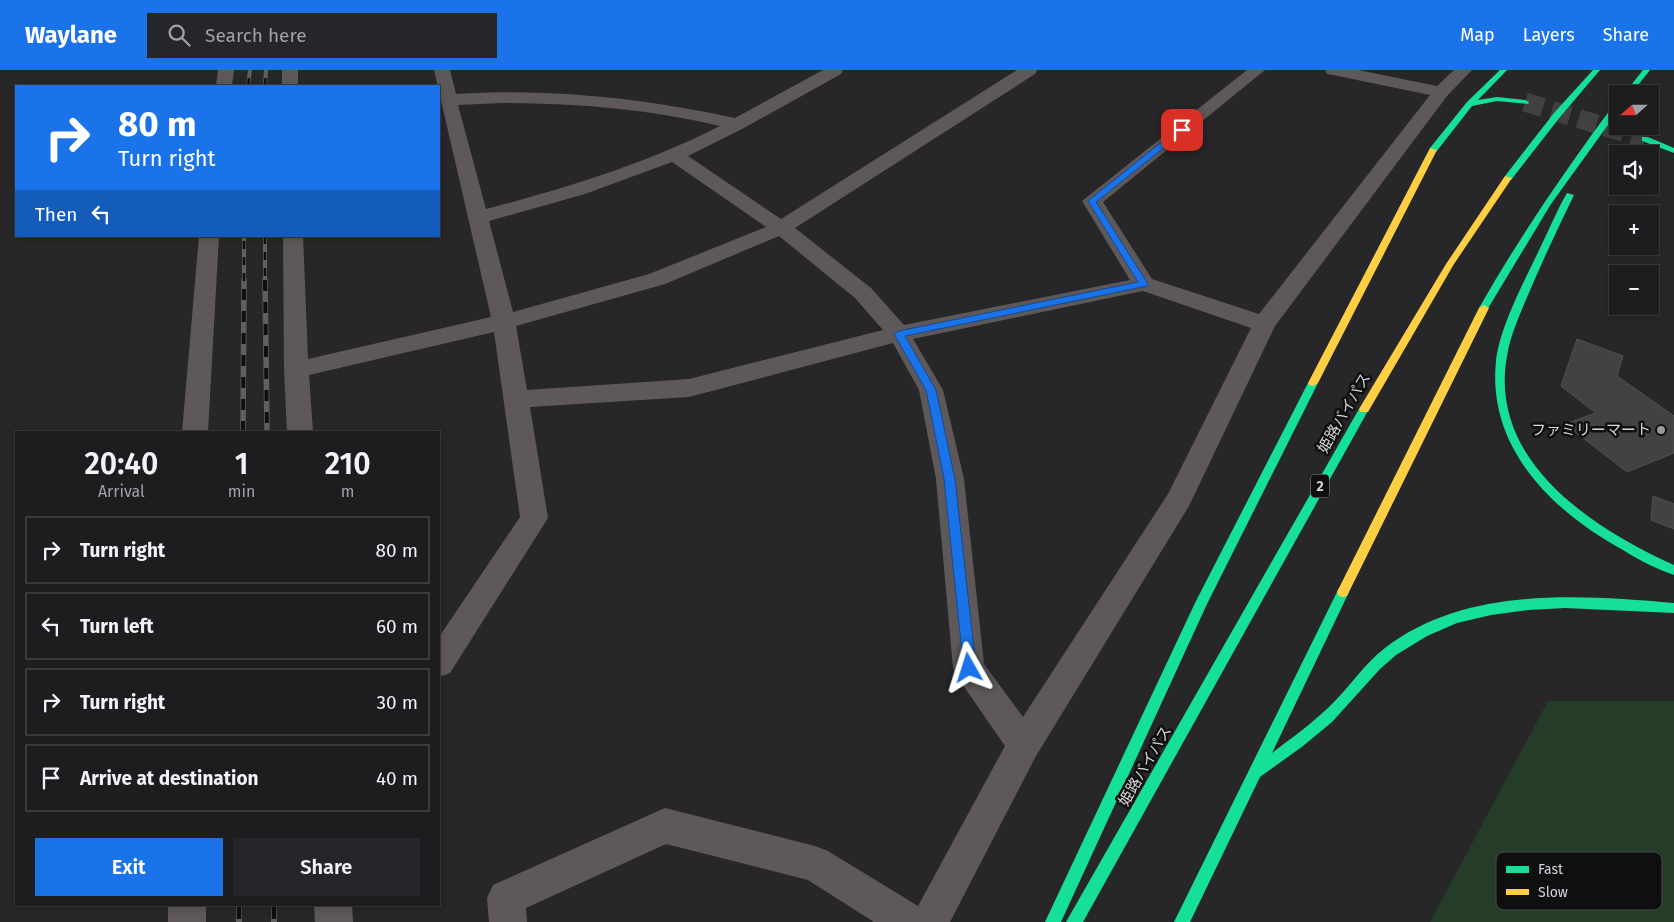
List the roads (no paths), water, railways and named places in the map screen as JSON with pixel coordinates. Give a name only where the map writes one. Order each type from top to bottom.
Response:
[{"type":"highway","points":[[1053,922],[1201,603],[1428,156],[1470,104],[1504,70]]},
{"type":"highway","name":"姫路バイパス","points":[[1074,922],[1389,365],[1456,254],[1517,167],[1571,97],[1597,70]]},
{"type":"highway","points":[[1634,85],[1647,70]]},
{"type":"highway","points":[[1470,104],[1497,99],[1525,102]]},
{"type":"highway","points":[[1182,922],[1440,391],[1502,275],[1559,184],[1609,116]]},
{"type":"highway","points":[[1609,120],[1525,289],[1505,342],[1500,368],[1500,394],[1505,423],[1518,449],[1541,480],[1573,511],[1610,539],[1674,570]]},
{"type":"highway","points":[[1644,139],[1674,151]]},
{"type":"highway","points":[[1253,776],[1335,710],[1367,672],[1400,645],[1436,626],[1477,614],[1526,605],[1642,605],[1674,608]]},
{"type":"street","points":[[224,85],[226,70]]},
{"type":"street","points":[[290,70],[290,85]]},
{"type":"street","points":[[440,661],[534,518],[504,322],[442,70]]},
{"type":"street","points":[[479,217],[580,190],[674,155],[833,70]]},
{"type":"street","points":[[296,370],[504,322],[657,279],[781,228],[1029,70]]},
{"type":"street","points":[[1144,284],[1092,201],[1257,70]]},
{"type":"street","points":[[1333,70],[1441,92]]},
{"type":"street","points":[[930,922],[1024,744],[1179,499],[1264,324],[1441,92],[1464,70]]},
{"type":"street","points":[[448,100],[496,96],[558,98],[666,109],[735,124]]},
{"type":"street","points":[[674,155],[781,228],[863,293],[899,334],[931,390],[950,479],[969,668],[1024,744]]},
{"type":"street","points":[[195,431],[209,237]]},
{"type":"street","points":[[293,237],[296,370],[300,431]]},
{"type":"street","points":[[516,399],[689,388],[899,334],[1144,284],[1264,324]]},
{"type":"street","points":[[508,922],[506,898],[665,826],[815,864],[909,922]]},
{"type":"street","points":[[187,906],[187,922]]},
{"type":"street","points":[[333,906],[334,922]]},
{"type":"tunnel","points":[[1525,102],[1645,139]]},
{"type":"railway","points":[[248,85],[250,70]]},
{"type":"railway","points":[[265,85],[266,70]]},
{"type":"railway","points":[[244,237],[244,280]]},
{"type":"railway","points":[[265,237],[265,280]]},
{"type":"railway","points":[[243,431],[244,280]]},
{"type":"railway","points":[[265,280],[267,431]]},
{"type":"railway","points":[[239,906],[239,922]]},
{"type":"railway","points":[[274,906],[274,922]]},
{"type":"place","name":"ファミリーマート","points":[[1661,430]]}]
